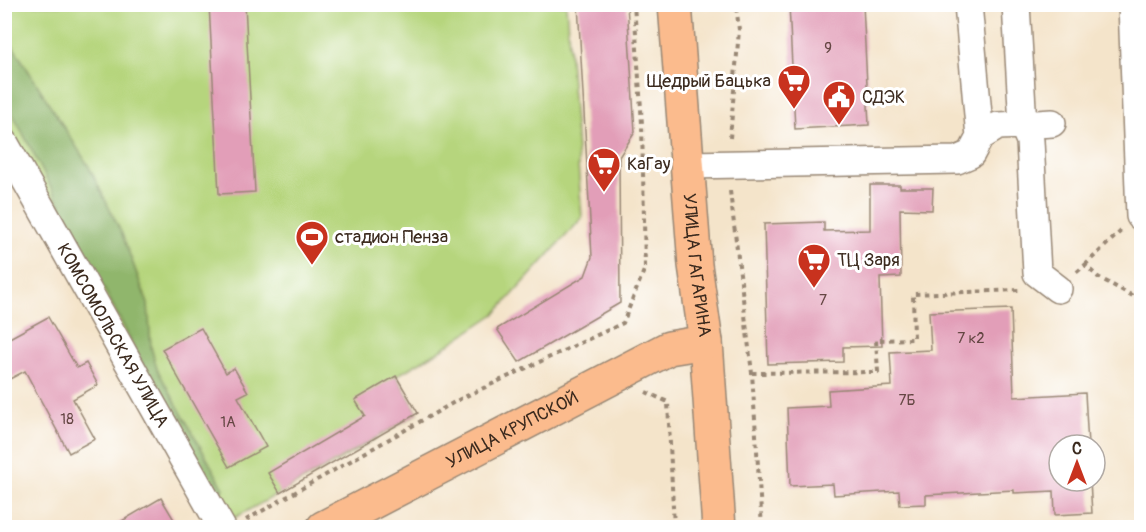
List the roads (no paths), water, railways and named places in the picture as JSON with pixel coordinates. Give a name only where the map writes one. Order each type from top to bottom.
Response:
[{"type":"main road","name":"УЛИЦА ГАГАРИНА","points":[[675,4],[695,265],[706,342],[720,528]]},
{"type":"main road","name":"УЛИЦА КРУПСКОЙ","points":[[323,528],[669,348],[706,342]]},
{"type":"street","points":[[688,165],[957,160],[971,154],[980,136],[968,4]]},
{"type":"street","points":[[1016,4],[1023,126],[1030,141],[1036,273],[1058,289]]},
{"type":"street","points":[[1132,4],[1140,216]]},
{"type":"street","points":[[980,136],[998,126],[1052,123]]},
{"type":"street","name":"КОМСОМОЛЬСКАЯ УЛИЦА","points":[[4,142],[232,525]]},
{"type":"place","name":"Щедрый Бацька","points":[[794,110]]},
{"type":"place","name":"СДЭК","points":[[839,126]]},
{"type":"place","name":"КаГау","points":[[604,193]]},
{"type":"place","name":"стадион Пенза","points":[[312,266]]},
{"type":"place","name":"ТЦ Заря","points":[[814,289]]}]
